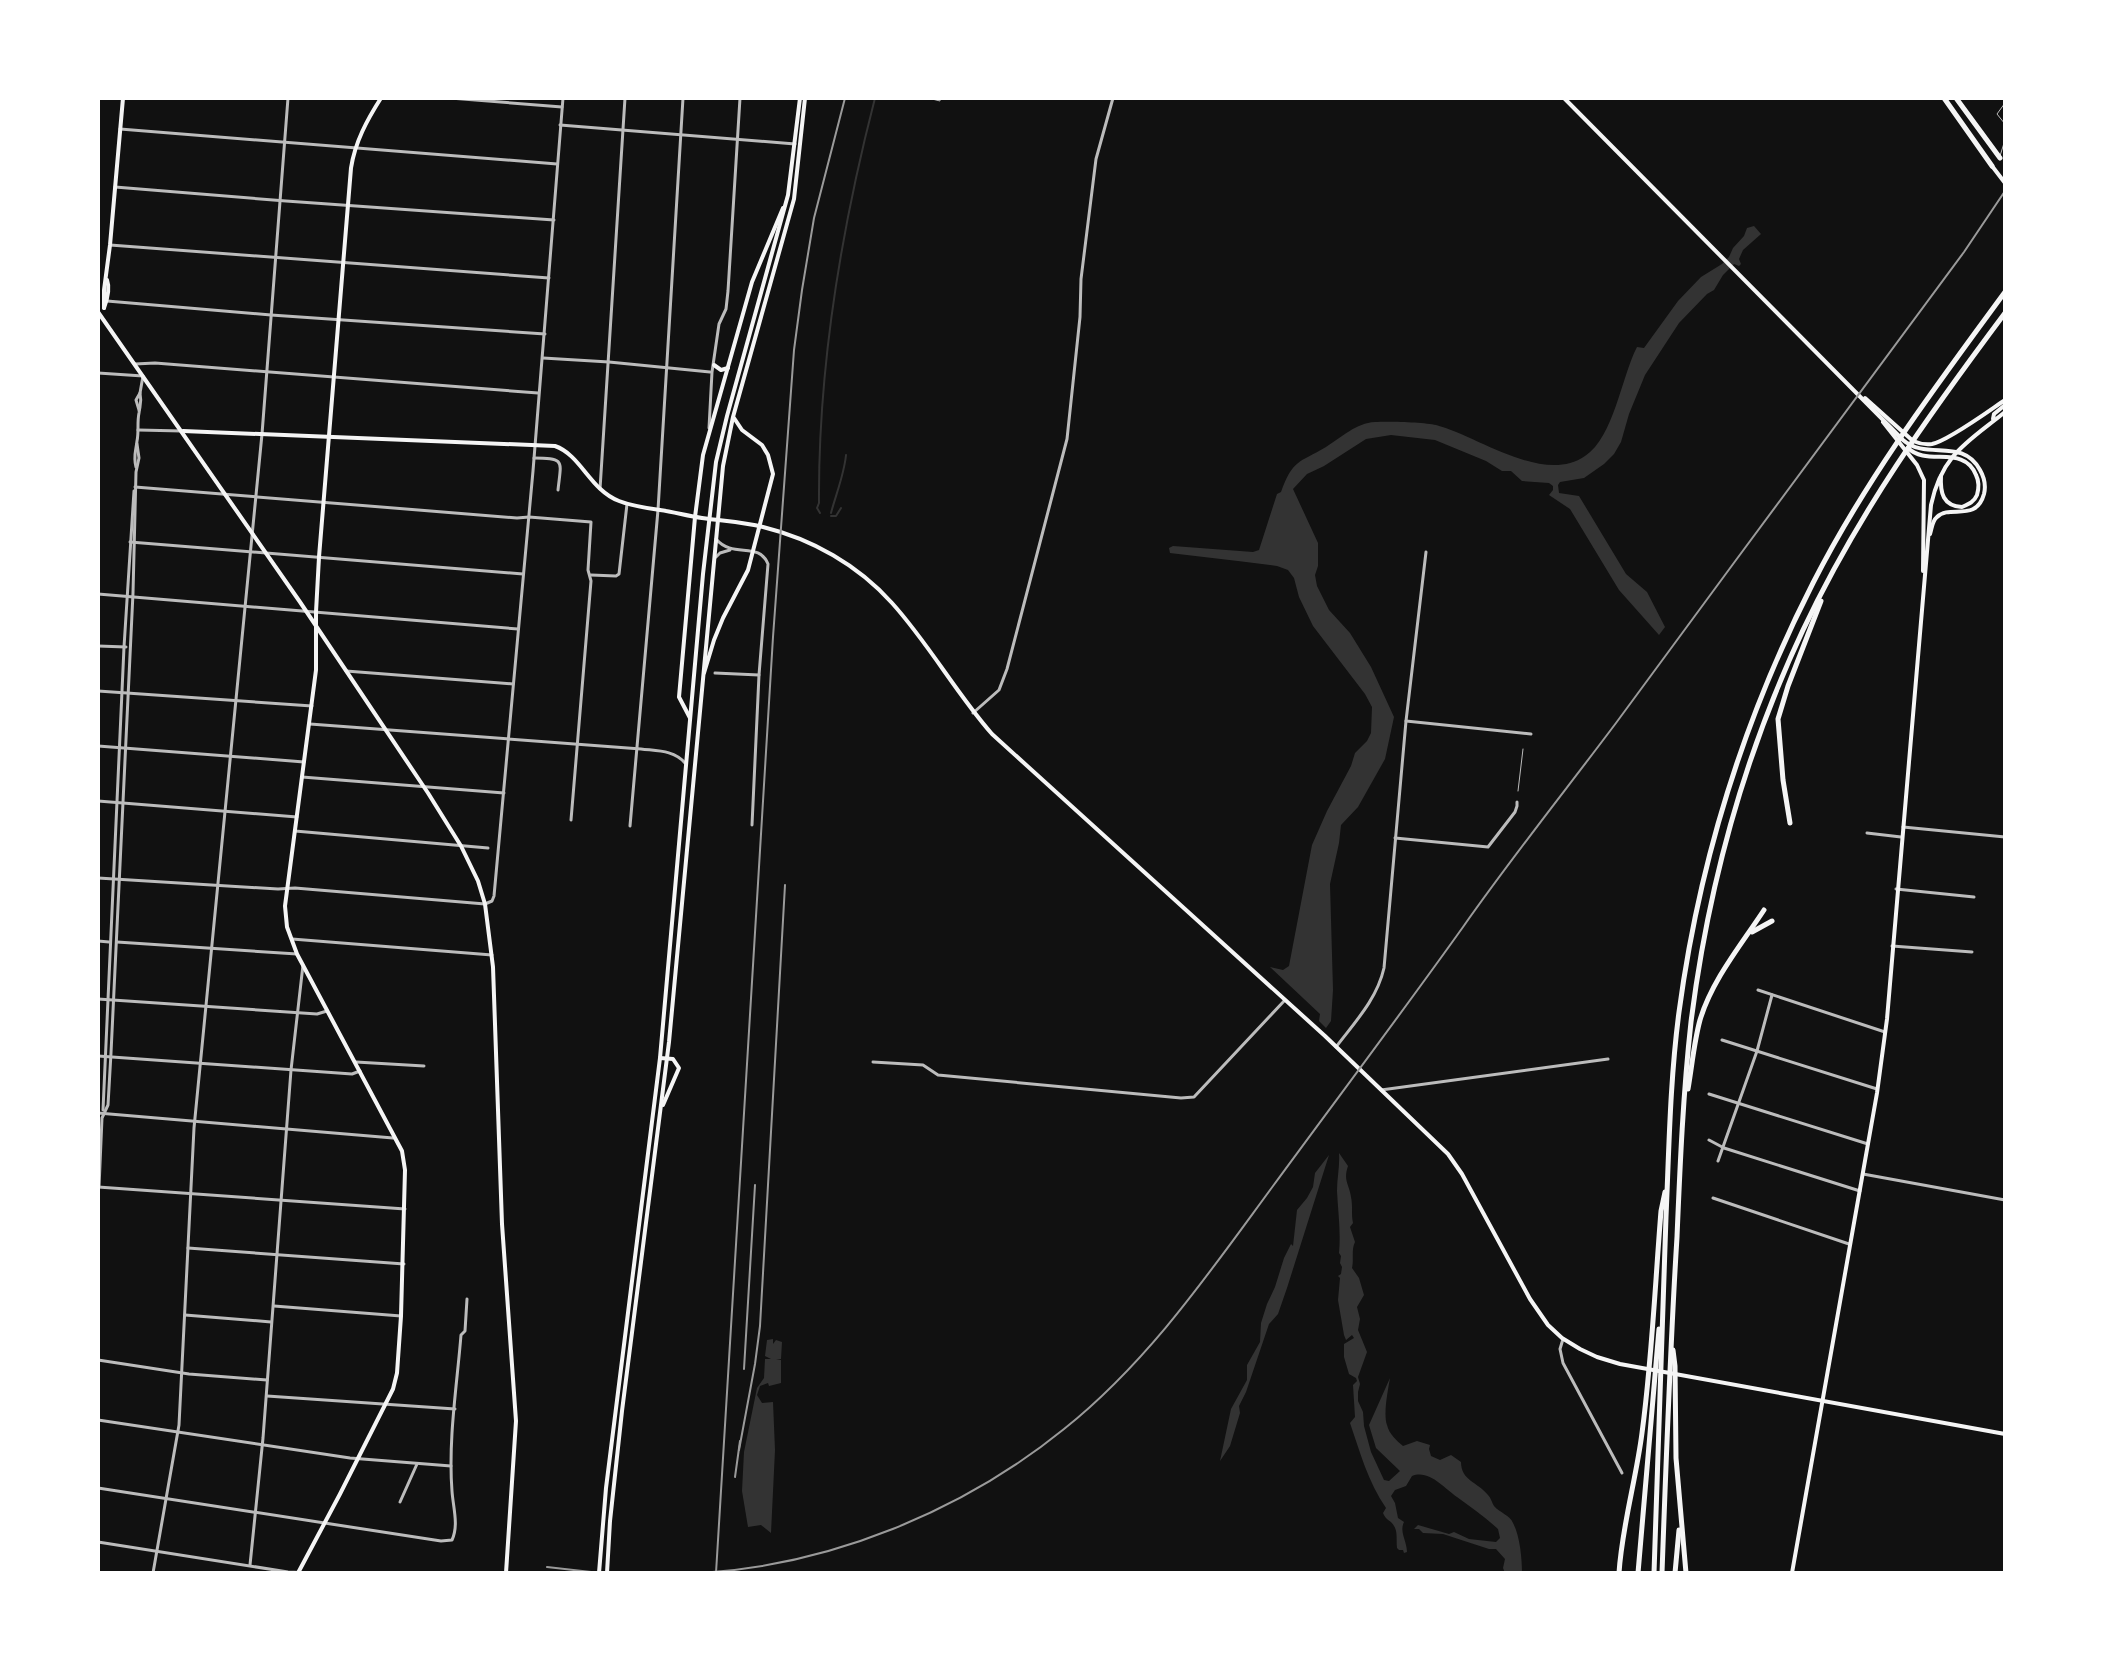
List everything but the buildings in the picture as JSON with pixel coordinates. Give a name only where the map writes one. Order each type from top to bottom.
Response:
[{"type":"highway","points":[[1944,98],[1992,166]]},
{"type":"highway","points":[[1956,98],[2002,156]]},
{"type":"highway","points":[[1654,1573],[1675,1047],[1703,883],[1726,797],[1751,724],[1789,632],[1840,533],[1886,457],[2005,292]]},
{"type":"highway","points":[[1662,1573],[1683,1113],[1697,981],[1713,893],[1727,839],[1768,713],[1827,582],[1895,464],[2005,313]]},
{"type":"highway","points":[[1790,823],[1778,719],[1827,582]]},
{"type":"highway","points":[[1683,1113],[1703,1011],[1713,989],[1764,910]]},
{"type":"highway","points":[[1748,935],[1772,921]]},
{"type":"highway","points":[[1619,1573],[1647,1399],[1661,1211],[1668,1176]]},
{"type":"highway","points":[[1638,1573],[1657,1337],[1663,1309]]},
{"type":"highway","points":[[1671,1333],[1675,1366],[1675,1442],[1686,1573]]},
{"type":"highway","points":[[1675,1573],[1680,1517]]},
{"type":"main road","points":[[104,308],[123,98]]},
{"type":"main road","points":[[298,1572],[393,1389],[397,1373],[404,1264],[404,1161],[396,1138],[297,954],[286,914],[316,670],[319,557],[351,168],[355,148],[367,119],[381,98]]},
{"type":"main road","points":[[607,1573],[613,1489],[660,1111],[686,764],[716,462],[788,195],[803,98]]},
{"type":"main road","points":[[599,1573],[606,1488],[664,1058],[723,466],[733,417],[794,199],[803,98]]},
{"type":"main road","points":[[1564,98],[1903,440],[1918,450],[1952,450],[1976,464],[1983,478],[1984,495],[1974,508],[1962,513],[1943,513],[1935,519],[1927,552]]},
{"type":"main road","points":[[2002,156],[2005,165]]},
{"type":"main road","points":[[1992,166],[2005,183]]},
{"type":"main road","points":[[690,720],[679,697],[703,455],[752,282],[788,195]]},
{"type":"main road","points":[[107,280],[107,301],[99,315],[307,612],[424,787],[461,846],[478,881],[485,904],[492,955],[502,1224],[516,1421],[506,1573]]},
{"type":"main road","points":[[98,295],[104,290]]},
{"type":"main road","points":[[714,365],[721,370],[728,368]]},
{"type":"main road","points":[[1847,382],[1919,444],[1940,442],[2005,402]]},
{"type":"main road","points":[[1993,419],[2005,402]]},
{"type":"main road","points":[[1792,1573],[1885,1032],[1931,505],[1941,474],[1957,451],[2005,412]]},
{"type":"main road","points":[[1877,414],[1917,465],[1924,480],[1924,585]]},
{"type":"main road","points":[[702,679],[714,640],[751,561],[773,474],[762,445],[736,424],[733,417]]},
{"type":"main road","points":[[183,431],[555,446],[569,455],[600,490],[615,500],[760,527],[799,538],[823,549],[861,574],[885,596],[992,734],[1285,1000],[1440,1146],[1455,1163],[1538,1313],[1563,1339],[1597,1357],[1634,1367],[2005,1434]]},
{"type":"main road","points":[[1903,440],[1908,448],[1924,457],[1950,456],[1967,463],[1978,482],[1973,502],[1962,507],[1949,503],[1941,493],[1941,474]]},
{"type":"main road","points":[[660,1111],[679,1068],[676,1061],[664,1058]]},
{"type":"street","points":[[153,1573],[178,1432],[195,1121],[262,434],[288,98]]},
{"type":"street","points":[[450,98],[562,107]]},
{"type":"street","points":[[98,878],[287,888],[485,904],[492,901],[535,455],[563,98]]},
{"type":"street","points":[[600,490],[625,98]]},
{"type":"street","points":[[630,826],[658,510],[683,98]]},
{"type":"street","points":[[709,429],[712,372],[719,324],[726,309],[728,291],[740,98]]},
{"type":"street","points":[[973,713],[999,690],[1007,669],[1067,439],[1081,279],[1096,159],[1113,98]]},
{"type":"street","points":[[560,125],[795,144]]},
{"type":"street","points":[[120,129],[557,164]]},
{"type":"street","points":[[115,187],[554,220]]},
{"type":"street","points":[[110,245],[549,278]]},
{"type":"street","points":[[107,301],[545,334]]},
{"type":"street","points":[[543,358],[712,372]]},
{"type":"street","points":[[135,364],[155,363],[540,393]]},
{"type":"street","points":[[98,373],[143,376],[136,400],[139,410],[132,499],[133,597],[122,693],[108,1105],[102,1118],[98,1187],[405,1209]]},
{"type":"street","points":[[138,430],[183,431]]},
{"type":"street","points":[[535,455],[557,460],[560,469],[558,490]]},
{"type":"street","points":[[135,487],[562,519],[592,524],[588,570],[591,575],[571,820]]},
{"type":"street","points":[[591,575],[619,574],[627,504]]},
{"type":"street","points":[[716,539],[730,550]]},
{"type":"street","points":[[132,542],[523,574]]},
{"type":"street","points":[[122,748],[128,693],[127,597],[132,542]]},
{"type":"street","points":[[713,565],[720,553],[730,550],[759,552],[766,557],[768,564],[752,825]]},
{"type":"street","points":[[1336,1047],[1373,998],[1383,975],[1406,721],[1426,552]]},
{"type":"street","points":[[98,594],[518,629]]},
{"type":"street","points":[[98,646],[127,648]]},
{"type":"street","points":[[346,671],[513,684]]},
{"type":"street","points":[[715,673],[759,675]]},
{"type":"street","points":[[98,691],[312,706]]},
{"type":"street","points":[[1406,721],[1531,734]]},
{"type":"street","points":[[310,724],[670,752],[686,764]]},
{"type":"street","points":[[98,746],[304,762]]},
{"type":"street","points":[[302,777],[504,793]]},
{"type":"street","points":[[98,801],[297,817]]},
{"type":"street","points":[[1395,838],[1488,847],[1515,812],[1517,802]]},
{"type":"street","points":[[1903,827],[2005,837]]},
{"type":"street","points":[[295,831],[488,848]]},
{"type":"street","points":[[1867,833],[1901,837]]},
{"type":"street","points":[[1896,889],[1974,897]]},
{"type":"street","points":[[291,939],[492,955]]},
{"type":"street","points":[[98,941],[297,954]]},
{"type":"street","points":[[1892,946],[1972,952]]},
{"type":"street","points":[[250,1565],[291,1070],[303,965]]},
{"type":"street","points":[[1758,990],[1885,1032]]},
{"type":"street","points":[[1718,1161],[1757,1051],[1772,995]]},
{"type":"street","points":[[98,999],[297,1013],[327,1011]]},
{"type":"street","points":[[873,1062],[923,1065],[938,1075],[1194,1097],[1285,1000]]},
{"type":"street","points":[[1722,1040],[1877,1089]]},
{"type":"street","points":[[98,1056],[352,1074],[360,1071]]},
{"type":"street","points":[[1381,1090],[1608,1059]]},
{"type":"street","points":[[355,1062],[424,1066]]},
{"type":"street","points":[[1709,1094],[1868,1144]]},
{"type":"street","points":[[98,1113],[396,1138]]},
{"type":"street","points":[[1709,1140],[1724,1148],[1860,1191]]},
{"type":"street","points":[[1863,1174],[2005,1200]]},
{"type":"street","points":[[1713,1198],[1850,1245]]},
{"type":"street","points":[[188,1248],[404,1264]]},
{"type":"street","points":[[98,1488],[441,1541],[452,1540],[455,1509],[451,1466],[461,1335],[465,1331],[467,1299]]},
{"type":"street","points":[[273,1306],[401,1316]]},
{"type":"street","points":[[185,1315],[271,1322]]},
{"type":"street","points":[[1563,1339],[1560,1349],[1563,1363],[1622,1473]]},
{"type":"street","points":[[98,1360],[182,1373],[267,1380]]},
{"type":"street","points":[[266,1396],[455,1409]]},
{"type":"street","points":[[98,1420],[357,1459],[451,1466]]},
{"type":"street","points":[[400,1502],[417,1464]]},
{"type":"street","points":[[98,1542],[288,1572],[312,1573]]},
{"type":"lane","points":[[928,98],[940,101],[940,98]]},
{"type":"lane","points":[[2005,103],[1997,114],[2005,124]]},
{"type":"lane","points":[[2002,156],[2005,140]]},
{"type":"lane","points":[[1518,791],[1523,749]]},
{"type":"shaded area","points":[[1754,226],[1761,234],[1743,250],[1739,259],[1741,264],[1734,264],[1714,290],[1679,323],[1645,375],[1614,454],[1584,478],[1558,485],[1559,493],[1579,496],[1626,574],[1647,592],[1665,627],[1659,635],[1619,590],[1570,509],[1549,495],[1553,486],[1549,483],[1522,481],[1511,471],[1502,471],[1435,440],[1391,435],[1366,439],[1307,474],[1293,489],[1318,543],[1317,586],[1329,610],[1350,633],[1371,667],[1394,717],[1385,759],[1358,807],[1341,825],[1330,884],[1333,990],[1331,1021],[1326,1028],[1319,1021],[1320,1014],[1270,967],[1283,970],[1289,966],[1312,845],[1355,753],[1371,733],[1372,707],[1313,626],[1288,570],[1170,553],[1169,548],[1259,550],[1277,494],[1281,492],[1293,467],[1349,431],[1368,423],[1436,425],[1530,462],[1550,465],[1568,463],[1585,456],[1595,447],[1610,421],[1637,347],[1644,348],[1678,301],[1701,277],[1722,264],[1747,228]]},
{"type":"shaded area","points":[[1339,1153],[1348,1166],[1346,1179],[1352,1201],[1353,1223],[1350,1227],[1355,1242],[1352,1268],[1364,1295],[1357,1307],[1360,1319],[1358,1330],[1367,1352],[1358,1377],[1358,1401],[1371,1452],[1384,1480],[1389,1481],[1400,1471],[1376,1448],[1369,1425],[1390,1378],[1386,1415],[1391,1434],[1403,1446],[1417,1441],[1430,1445],[1431,1456],[1440,1460],[1451,1455],[1461,1462],[1467,1477],[1512,1520],[1519,1541],[1522,1573],[1505,1573],[1505,1559],[1496,1549],[1414,1529],[1418,1525],[1449,1534],[1454,1532],[1469,1539],[1496,1542],[1500,1538],[1498,1529],[1488,1520],[1436,1480],[1424,1475],[1412,1476],[1406,1486],[1395,1490],[1391,1496],[1398,1518],[1404,1522],[1402,1529],[1407,1552],[1397,1548],[1395,1528],[1383,1513],[1386,1508],[1369,1477],[1350,1423],[1355,1417],[1353,1385],[1357,1381],[1349,1374],[1344,1357],[1344,1344],[1354,1338],[1352,1335],[1346,1340],[1338,1300],[1338,1276],[1342,1267],[1337,1191]]},
{"type":"shaded area","points":[[1329,1155],[1278,1314],[1269,1324],[1239,1406],[1240,1413],[1230,1446],[1220,1461],[1231,1409],[1247,1380],[1247,1365],[1260,1342],[1261,1323],[1267,1304],[1284,1258],[1291,1244],[1293,1246],[1297,1210],[1313,1187],[1315,1173]]},
{"type":"shaded area","points":[[773,1339],[773,1344],[776,1340],[782,1342],[781,1359],[776,1359],[781,1360],[781,1383],[760,1386],[757,1395],[762,1403],[773,1402],[775,1450],[771,1533],[761,1525],[748,1527],[742,1491],[744,1452],[757,1388],[764,1378],[765,1359],[771,1359],[765,1356],[767,1340]]},
{"type":"waterway","points":[[820,513],[817,508],[827,349],[842,248],[875,98]]},
{"type":"waterway","points":[[831,513],[846,455]]},
{"type":"waterway","points":[[831,516],[836,516],[841,508]]},
{"type":"railway","points":[[716,1573],[773,637],[794,350],[814,218],[845,98]]},
{"type":"railway","points":[[701,1573],[750,1568],[846,1546],[939,1508],[1025,1458],[1064,1429],[1124,1375],[1176,1315],[1225,1251],[1500,875],[1964,252],[2005,191]]},
{"type":"railway","points":[[739,1450],[760,1326],[785,885]]},
{"type":"railway","points":[[744,1369],[755,1185]]},
{"type":"railway","points":[[735,1477],[740,1441]]},
{"type":"railway","points":[[547,1567],[600,1573]]}]
